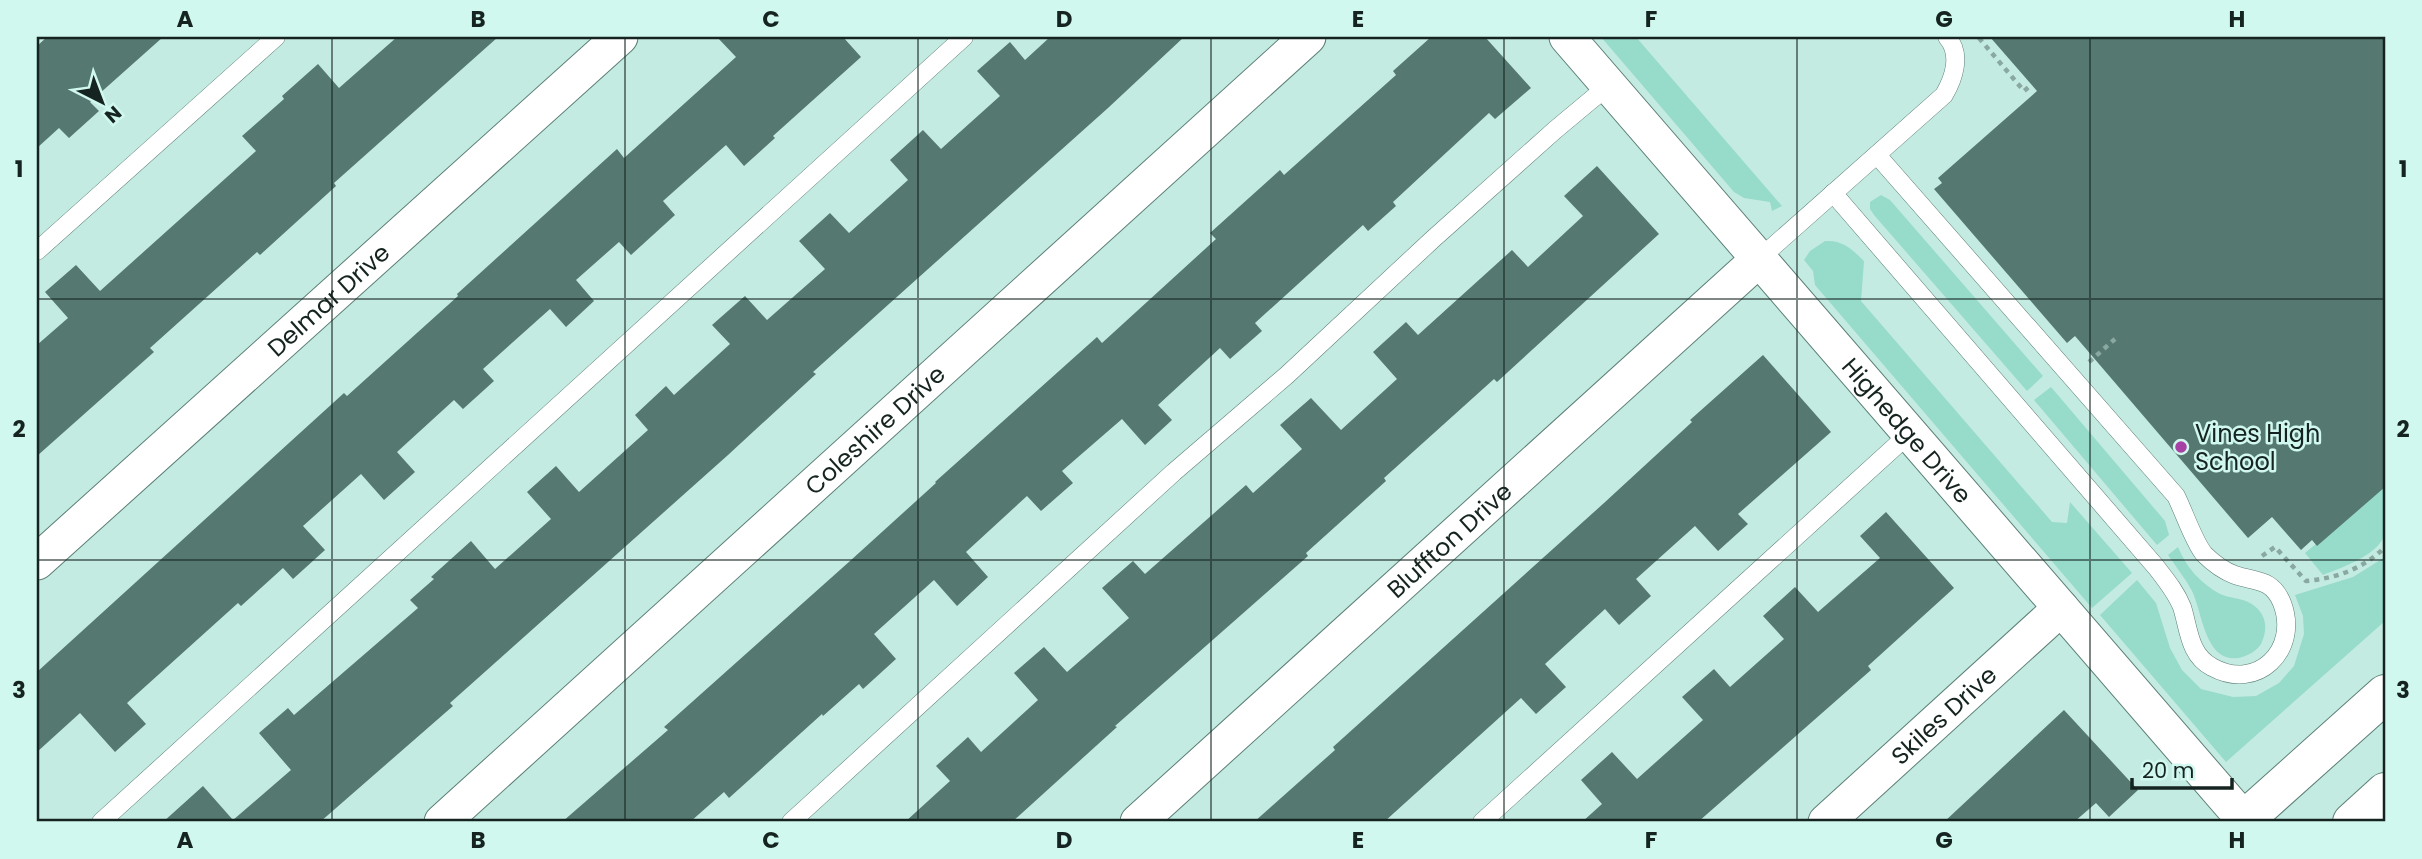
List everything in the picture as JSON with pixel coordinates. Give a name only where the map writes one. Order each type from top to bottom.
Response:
[{"type":"main road","points":[[2244,822],[2385,694]]},
{"type":"main road","points":[[2352,822],[2385,792]]},
{"type":"street","name":"Delmar Drive","points":[[37,562],[620,37]]},
{"type":"street","name":"Coleshire Drive","points":[[442,822],[1308,37]]},
{"type":"street","name":"Highedge Drive","points":[[1567,37],[2244,822]]},
{"type":"street","name":"Bluffton Drive","points":[[1138,822],[1759,258]]},
{"type":"street","name":"Skiles Drive","points":[[1826,822],[2061,608]]},
{"type":"lane","points":[[37,251],[276,37]]},
{"type":"lane","points":[[100,822],[964,37]]},
{"type":"lane","points":[[1759,258],[1944,95],[1953,79],[1955,61],[1951,41],[1947,37]]},
{"type":"lane","points":[[791,822],[1164,481],[1287,375],[1555,130],[1609,85]]},
{"type":"lane","points":[[1833,194],[2156,567],[2173,589],[2182,607],[2194,650],[2208,666],[2226,674],[2251,674],[2273,662],[2284,644],[2286,623],[2282,602],[2272,587],[2257,579],[2235,575],[2203,553],[2176,496],[1877,155]]},
{"type":"lane","points":[[1482,822],[1910,433]]},
{"type":"path","points":[[1978,37],[2024,91],[2031,85]]},
{"type":"path","points":[[2080,352],[2089,363],[2115,339]]},
{"type":"path","points":[[2252,556],[2260,558],[2275,547],[2306,581],[2330,579],[2353,571],[2385,547]]},
{"type":"green space","points":[[1601,37],[1636,37],[1782,206],[1772,211],[1770,202],[1744,198],[1734,192]]},
{"type":"green space","points":[[1881,195],[1890,200],[2043,376],[2027,391],[1874,215],[1870,202]]},
{"type":"green space","points":[[1825,241],[1842,244],[1864,261],[1861,301],[2052,522],[2067,523],[2070,502],[2132,573],[2092,608],[1815,285],[1813,271],[1804,260],[1810,251]]},
{"type":"green space","points":[[2051,387],[2165,521],[2169,535],[2157,545],[2034,400]]},
{"type":"green space","points":[[2385,487],[2386,526],[2382,540],[2360,559],[2323,575],[2305,553]]},
{"type":"green space","points":[[2178,547],[2190,568],[2206,585],[2220,594],[2250,603],[2260,611],[2265,632],[2261,644],[2254,651],[2239,658],[2228,658],[2212,645],[2192,591],[2168,555]]},
{"type":"green space","points":[[2385,557],[2385,621],[2226,762],[2100,615],[2137,580],[2156,603],[2170,648],[2182,670],[2201,689],[2233,697],[2256,696],[2279,683],[2294,666],[2304,634],[2303,616],[2295,595],[2353,577]]},
{"type":"building","points":[[47,37],[163,37],[90,102],[99,111],[69,138],[59,128],[37,148],[37,46]]},
{"type":"building","points":[[397,37],[498,37],[334,183],[336,186],[260,255],[257,252],[150,348],[154,352],[37,456],[37,345],[68,318],[45,292],[76,265],[100,291],[256,151],[242,136],[318,64],[339,88]]},
{"type":"building","points":[[717,37],[843,37],[861,57],[773,136],[775,138],[744,166],[726,145],[663,201],[675,215],[631,255],[619,242],[576,280],[594,301],[566,327],[550,309],[483,369],[494,381],[463,409],[454,400],[397,452],[415,472],[384,500],[361,474],[303,526],[325,550],[293,579],[283,568],[241,606],[238,603],[127,703],[146,724],[115,752],[80,713],[37,752],[37,672],[344,393],[347,396],[458,296],[457,294],[617,149],[624,158],[736,57]]},
{"type":"building","points":[[1050,37],[1184,37],[813,372],[816,374],[728,455],[450,703],[453,706],[320,822],[163,822],[203,786],[233,820],[291,770],[259,733],[288,708],[294,715],[418,608],[410,600],[471,541],[495,569],[551,519],[527,492],[556,466],[579,492],[648,430],[635,415],[666,386],[674,395],[730,344],[712,325],[745,296],[767,320],[825,269],[799,241],[830,213],[849,233],[908,180],[890,160],[923,130],[941,149],[1000,96],[977,71],[1010,42],[1025,60]]},
{"type":"building","points":[[1431,37],[1485,37],[1531,88],[1495,119],[1489,113],[1393,202],[1396,206],[1368,231],[1363,225],[1255,323],[1262,331],[1230,359],[1220,348],[1158,405],[1172,420],[1145,445],[1122,419],[1062,471],[1073,483],[1041,511],[1027,496],[966,552],[988,577],[957,606],[934,580],[874,634],[896,659],[863,689],[859,684],[823,716],[822,714],[729,798],[724,792],[690,822],[562,822],[668,730],[664,727],[1097,337],[1102,343],[1216,239],[1210,233],[1280,170],[1284,175],[1396,75],[1393,71]]},
{"type":"building","name":"Vines High School","points":[[1990,37],[2385,37],[2385,487],[2317,546],[2312,540],[2301,550],[2272,517],[2248,538],[2075,336],[2067,343],[1934,189],[1942,183],[1938,178],[2037,91]]},
{"type":"building","points":[[1597,166],[1659,234],[1497,382],[1494,379],[1384,478],[1386,481],[1306,553],[1308,556],[1115,726],[1117,727],[1012,822],[905,822],[950,781],[936,766],[968,737],[981,752],[1038,700],[1014,673],[1044,647],[1067,672],[1129,618],[1102,588],[1133,561],[1145,574],[1246,485],[1253,493],[1302,449],[1280,425],[1311,398],[1341,430],[1397,379],[1373,352],[1406,322],[1418,335],[1512,250],[1528,267],[1583,216],[1564,196]]},
{"type":"building","points":[[1763,355],[1831,432],[1738,514],[1748,524],[1718,551],[1695,526],[1636,579],[1651,596],[1619,625],[1605,609],[1545,664],[1566,687],[1536,714],[1521,698],[1384,822],[1254,822],[1335,750],[1333,747],[1604,503],[1692,422],[1690,420]]},
{"type":"building","points":[[1886,512],[1954,588],[1868,666],[1871,670],[1698,822],[1582,822],[1602,804],[1581,780],[1612,752],[1637,779],[1703,720],[1682,697],[1714,669],[1730,687],[1784,639],[1763,616],[1795,587],[1818,612],[1880,558],[1860,536]]},
{"type":"building","points":[[2064,710],[2138,790],[2109,817],[2096,803],[2074,822],[1944,822]]},
{"type":"place","name":"Vines High School","points":[[2181,447]]}]
